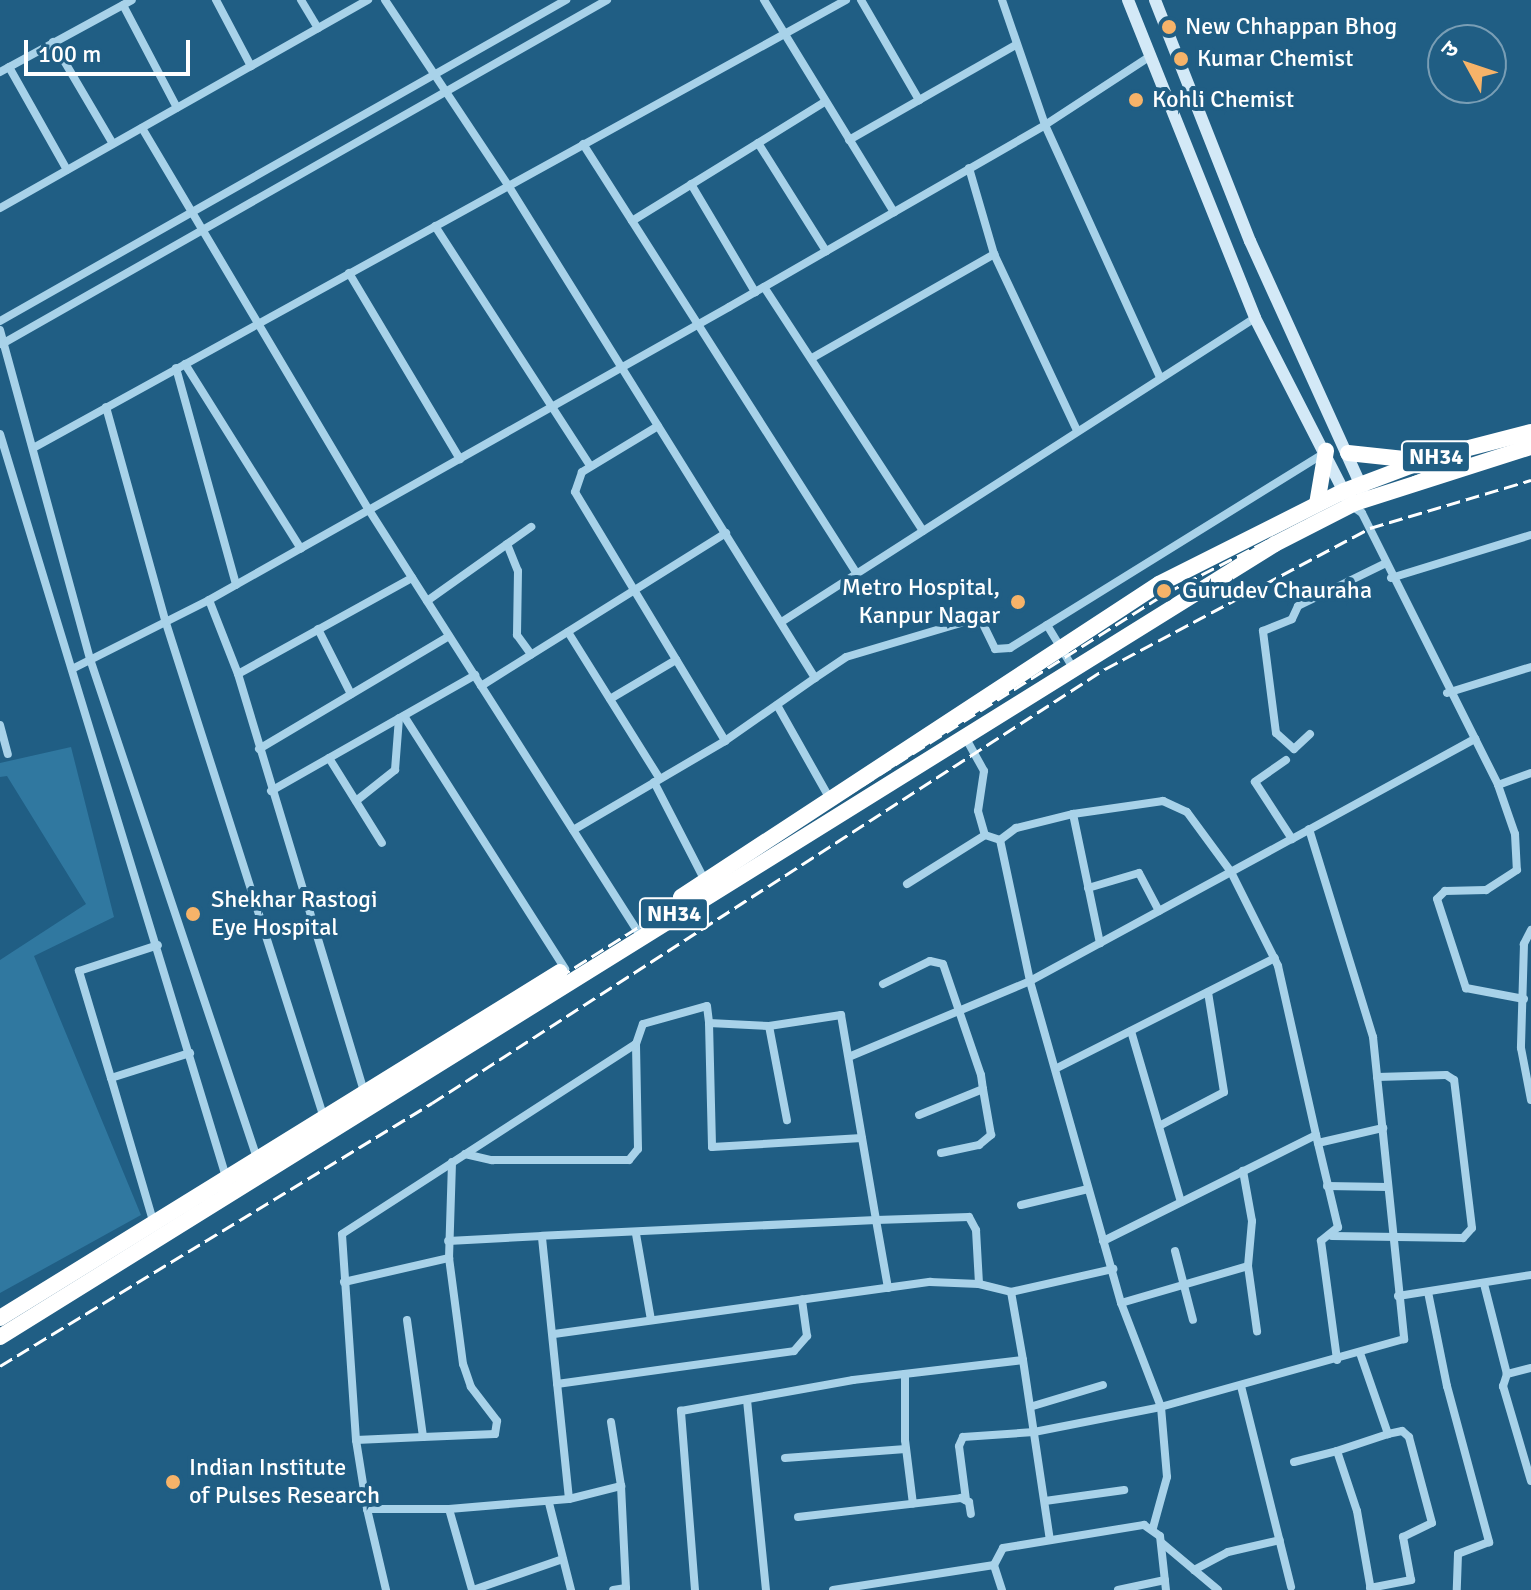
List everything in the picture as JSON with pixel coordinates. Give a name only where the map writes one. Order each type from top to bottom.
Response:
[{"type":"highway","name":"NH34","points":[[5,1325],[638,931],[1275,544],[1434,457],[1531,432]]},
{"type":"highway","name":"NH34","points":[[326,1124],[364,1092],[565,969],[638,931],[705,881],[1159,584],[1317,504],[1357,498],[1531,447]]},
{"type":"highway","points":[[1317,504],[1326,451]]},
{"type":"highway","points":[[1348,453],[1391,461],[1434,457]]},
{"type":"highway","name":"NH34","points":[[5,1325],[154,1224],[229,1186]]},
{"type":"main road","points":[[1128,0],[1255,318],[1326,451],[1357,498]]},
{"type":"main road","points":[[1155,0],[1250,241],[1348,453],[1357,498]]},
{"type":"street","points":[[0,72],[132,0]]},
{"type":"street","points":[[216,0],[251,66]]},
{"type":"street","points":[[301,0],[318,28]]},
{"type":"street","points":[[0,208],[318,28],[356,3],[368,0]]},
{"type":"street","points":[[385,0],[432,76],[508,185],[783,621],[815,678]]},
{"type":"street","points":[[0,321],[566,0]]},
{"type":"street","points":[[2,344],[607,0]]},
{"type":"street","points":[[764,0],[787,32],[825,102],[894,212]]},
{"type":"street","points":[[35,447],[846,0]]},
{"type":"street","points":[[861,0],[919,100]]},
{"type":"street","points":[[1002,0],[1045,125],[1160,377]]},
{"type":"street","points":[[123,5],[177,108]]},
{"type":"street","points":[[53,42],[113,144]]},
{"type":"street","points":[[849,140],[1017,44]]},
{"type":"street","points":[[72,669],[209,600],[700,324],[1045,125],[1149,57]]},
{"type":"street","points":[[9,67],[67,170]]},
{"type":"street","points":[[632,221],[825,102]]},
{"type":"street","points":[[142,128],[189,214],[369,510],[638,931]]},
{"type":"street","points":[[758,143],[826,251]]},
{"type":"street","points":[[583,144],[857,574]]},
{"type":"street","points":[[969,168],[994,254],[1077,430]]},
{"type":"street","points":[[691,184],[755,292]]},
{"type":"street","points":[[435,226],[549,408],[590,466]]},
{"type":"street","points":[[812,358],[994,254]]},
{"type":"street","points":[[349,273],[460,459]]},
{"type":"street","points":[[764,287],[923,531]]},
{"type":"street","points":[[783,621],[1255,318]]},
{"type":"street","points":[[0,330],[35,447],[91,662],[260,1167]]},
{"type":"street","points":[[180,366],[301,549]]},
{"type":"street","points":[[180,366],[236,585]]},
{"type":"street","points":[[106,407],[166,623],[326,1124]]},
{"type":"street","points":[[658,426],[590,466],[575,481],[575,492],[637,589],[725,741]]},
{"type":"street","points":[[0,434],[4,464],[72,669],[229,1186]]},
{"type":"street","points":[[573,830],[725,741],[846,657],[974,619],[982,622],[1000,651],[1047,625],[1326,451]]},
{"type":"street","points":[[1357,498],[1384,564],[1447,693],[1498,785],[1520,858],[1517,870],[1492,888],[1445,891],[1437,899],[1466,988],[1524,999]]},
{"type":"street","points":[[427,601],[531,527]]},
{"type":"street","points":[[481,686],[726,533]]},
{"type":"street","points":[[1391,578],[1531,535]]},
{"type":"street","points":[[507,544],[518,571],[517,635],[531,654]]},
{"type":"street","points":[[1310,734],[1294,749],[1276,733],[1263,631],[1292,619],[1298,606],[1384,564]]},
{"type":"street","points":[[238,674],[412,578]]},
{"type":"street","points":[[209,600],[238,674],[364,1092]]},
{"type":"street","points":[[1047,625],[1073,668]]},
{"type":"street","points":[[318,629],[351,694]]},
{"type":"street","points":[[568,632],[657,780],[705,881]]},
{"type":"street","points":[[259,749],[449,636]]},
{"type":"street","points":[[610,699],[676,660]]},
{"type":"street","points":[[1447,693],[1531,667]]},
{"type":"street","points":[[271,791],[475,675]]},
{"type":"street","points":[[777,705],[831,801]]},
{"type":"street","points":[[356,801],[395,770],[402,717]]},
{"type":"street","points":[[402,717],[565,969]]},
{"type":"street","points":[[0,727],[8,754]]},
{"type":"street","points":[[964,735],[984,771],[978,797],[985,835]]},
{"type":"street","points":[[851,1056],[1030,981],[1475,739]]},
{"type":"street","points":[[329,758],[382,843]]},
{"type":"street","points":[[1286,760],[1255,782],[1292,839]]},
{"type":"street","points":[[1498,785],[1531,773]]},
{"type":"street","points":[[1000,840],[1016,828],[1073,814],[1177,803],[1231,872],[1275,958],[1338,1227],[1332,1236]]},
{"type":"street","points":[[1073,814],[1100,943]]},
{"type":"street","points":[[971,1514],[966,1500],[960,1438],[1034,1432],[1161,1407],[1404,1339],[1390,1235],[1383,1128],[1369,1014],[1309,829]]},
{"type":"street","points":[[985,835],[1000,840]]},
{"type":"street","points":[[907,884],[985,835]]},
{"type":"street","points":[[1000,840],[1030,981],[1057,1068],[1088,1189],[1121,1303],[1161,1407],[1167,1477],[1153,1528],[1162,1543],[1218,1590]]},
{"type":"street","points":[[1520,858],[1531,863]]},
{"type":"street","points":[[1088,888],[1139,873],[1159,911]]},
{"type":"street","points":[[1531,930],[1524,944],[1521,1048],[1531,1100]]},
{"type":"street","points":[[154,1224],[79,971],[158,945]]},
{"type":"street","points":[[1057,1068],[1275,958]]},
{"type":"street","points":[[883,984],[939,960],[962,1009],[983,1089],[991,1135],[979,1145],[941,1153]]},
{"type":"street","points":[[1159,1126],[1224,1092],[1208,992]]},
{"type":"street","points":[[465,1154],[492,1160],[633,1158],[636,1044],[643,1024],[676,1012],[707,1006],[712,1147],[862,1138]]},
{"type":"street","points":[[709,1023],[769,1026],[841,1015],[851,1056],[888,1288]]},
{"type":"street","points":[[769,1026],[787,1120]]},
{"type":"street","points":[[1131,1031],[1181,1202]]},
{"type":"street","points":[[386,1590],[367,1509],[356,1440],[342,1234],[636,1044]]},
{"type":"street","points":[[111,1078],[190,1053]]},
{"type":"street","points":[[1337,1360],[1321,1245],[1323,1238],[1390,1235],[1463,1238],[1470,1233],[1472,1222],[1454,1080],[1446,1075],[1377,1077]]},
{"type":"street","points":[[919,1115],[983,1089]]},
{"type":"street","points":[[1103,1241],[1243,1171],[1317,1139],[1383,1128]]},
{"type":"street","points":[[356,1440],[483,1437],[497,1431],[497,1421],[467,1379],[449,1258],[448,1241],[454,1199],[452,1162]]},
{"type":"street","points":[[1243,1171],[1252,1221],[1248,1266],[1257,1331]]},
{"type":"street","points":[[1327,1186],[1388,1187]]},
{"type":"street","points":[[1021,1205],[1088,1189]]},
{"type":"street","points":[[448,1241],[969,1217],[976,1230],[979,1284]]},
{"type":"street","points":[[636,1234],[651,1320]]},
{"type":"street","points":[[542,1236],[569,1499]]},
{"type":"street","points":[[1175,1251],[1193,1320]]},
{"type":"street","points":[[344,1282],[449,1258]]},
{"type":"street","points":[[1121,1303],[1248,1266]]},
{"type":"street","points":[[554,1334],[930,1282],[979,1284],[1011,1292],[1113,1269]]},
{"type":"street","points":[[1398,1296],[1531,1275]]},
{"type":"street","points":[[1484,1284],[1507,1374],[1503,1386],[1531,1481]]},
{"type":"street","points":[[1011,1292],[1033,1406],[1050,1540]]},
{"type":"street","points":[[1428,1292],[1447,1386],[1489,1542],[1458,1554],[1457,1590]]},
{"type":"street","points":[[557,1384],[794,1351],[807,1336],[802,1299]]},
{"type":"street","points":[[407,1320],[423,1437]]},
{"type":"street","points":[[1360,1353],[1388,1434]]},
{"type":"street","points":[[695,1590],[679,1415],[689,1407],[905,1374],[1023,1360]]},
{"type":"street","points":[[1507,1374],[1531,1368]]},
{"type":"street","points":[[905,1374],[906,1449],[913,1504]]},
{"type":"street","points":[[1033,1406],[1103,1385]]},
{"type":"street","points":[[1241,1386],[1291,1587]]},
{"type":"street","points":[[747,1400],[766,1590]]},
{"type":"street","points":[[611,1422],[621,1486],[626,1589],[613,1590]]},
{"type":"street","points":[[1294,1462],[1388,1434],[1402,1431],[1409,1437],[1432,1523],[1403,1537],[1411,1580],[1371,1589],[1357,1511],[1337,1451]]},
{"type":"street","points":[[785,1458],[906,1449]]},
{"type":"street","points":[[367,1509],[449,1509],[549,1503],[621,1486]]},
{"type":"street","points":[[1045,1501],[1124,1490]]},
{"type":"street","points":[[798,1517],[966,1500]]},
{"type":"street","points":[[549,1503],[571,1590]]},
{"type":"street","points":[[449,1509],[473,1590],[563,1559]]},
{"type":"street","points":[[1002,1590],[994,1565],[1003,1548],[1139,1525],[1153,1528]]},
{"type":"street","points":[[1194,1570],[1228,1552],[1280,1540]]},
{"type":"street","points":[[1118,1590],[1165,1585],[1162,1543]]},
{"type":"street","points":[[833,1590],[994,1565]]},
{"type":"shaded area","points":[[71,747],[114,917],[34,956],[141,1215],[0,1293],[0,960],[86,904],[7,776],[0,777],[0,763]]},
{"type":"railway","points":[[0,1331],[1166,593],[1319,514],[1427,472],[1531,445]]},
{"type":"railway","points":[[0,1366],[432,1103],[1105,669],[1370,528],[1531,480]]},
{"type":"place","name":"New Chhappan Bhog","points":[[1169,27]]},
{"type":"place","name":"Kumar Chemist","points":[[1181,59]]},
{"type":"place","name":"Kohli Chemist","points":[[1136,100]]},
{"type":"place","name":"Gurudev Chauraha","points":[[1164,591]]},
{"type":"place","name":"Metro Hospital, Kanpur Nagar","points":[[1018,602]]},
{"type":"place","name":"Shekhar Rastogi Eye Hospital","points":[[193,914]]},
{"type":"place","name":"Indian Institute of Pulses Research","points":[[173,1482]]}]
